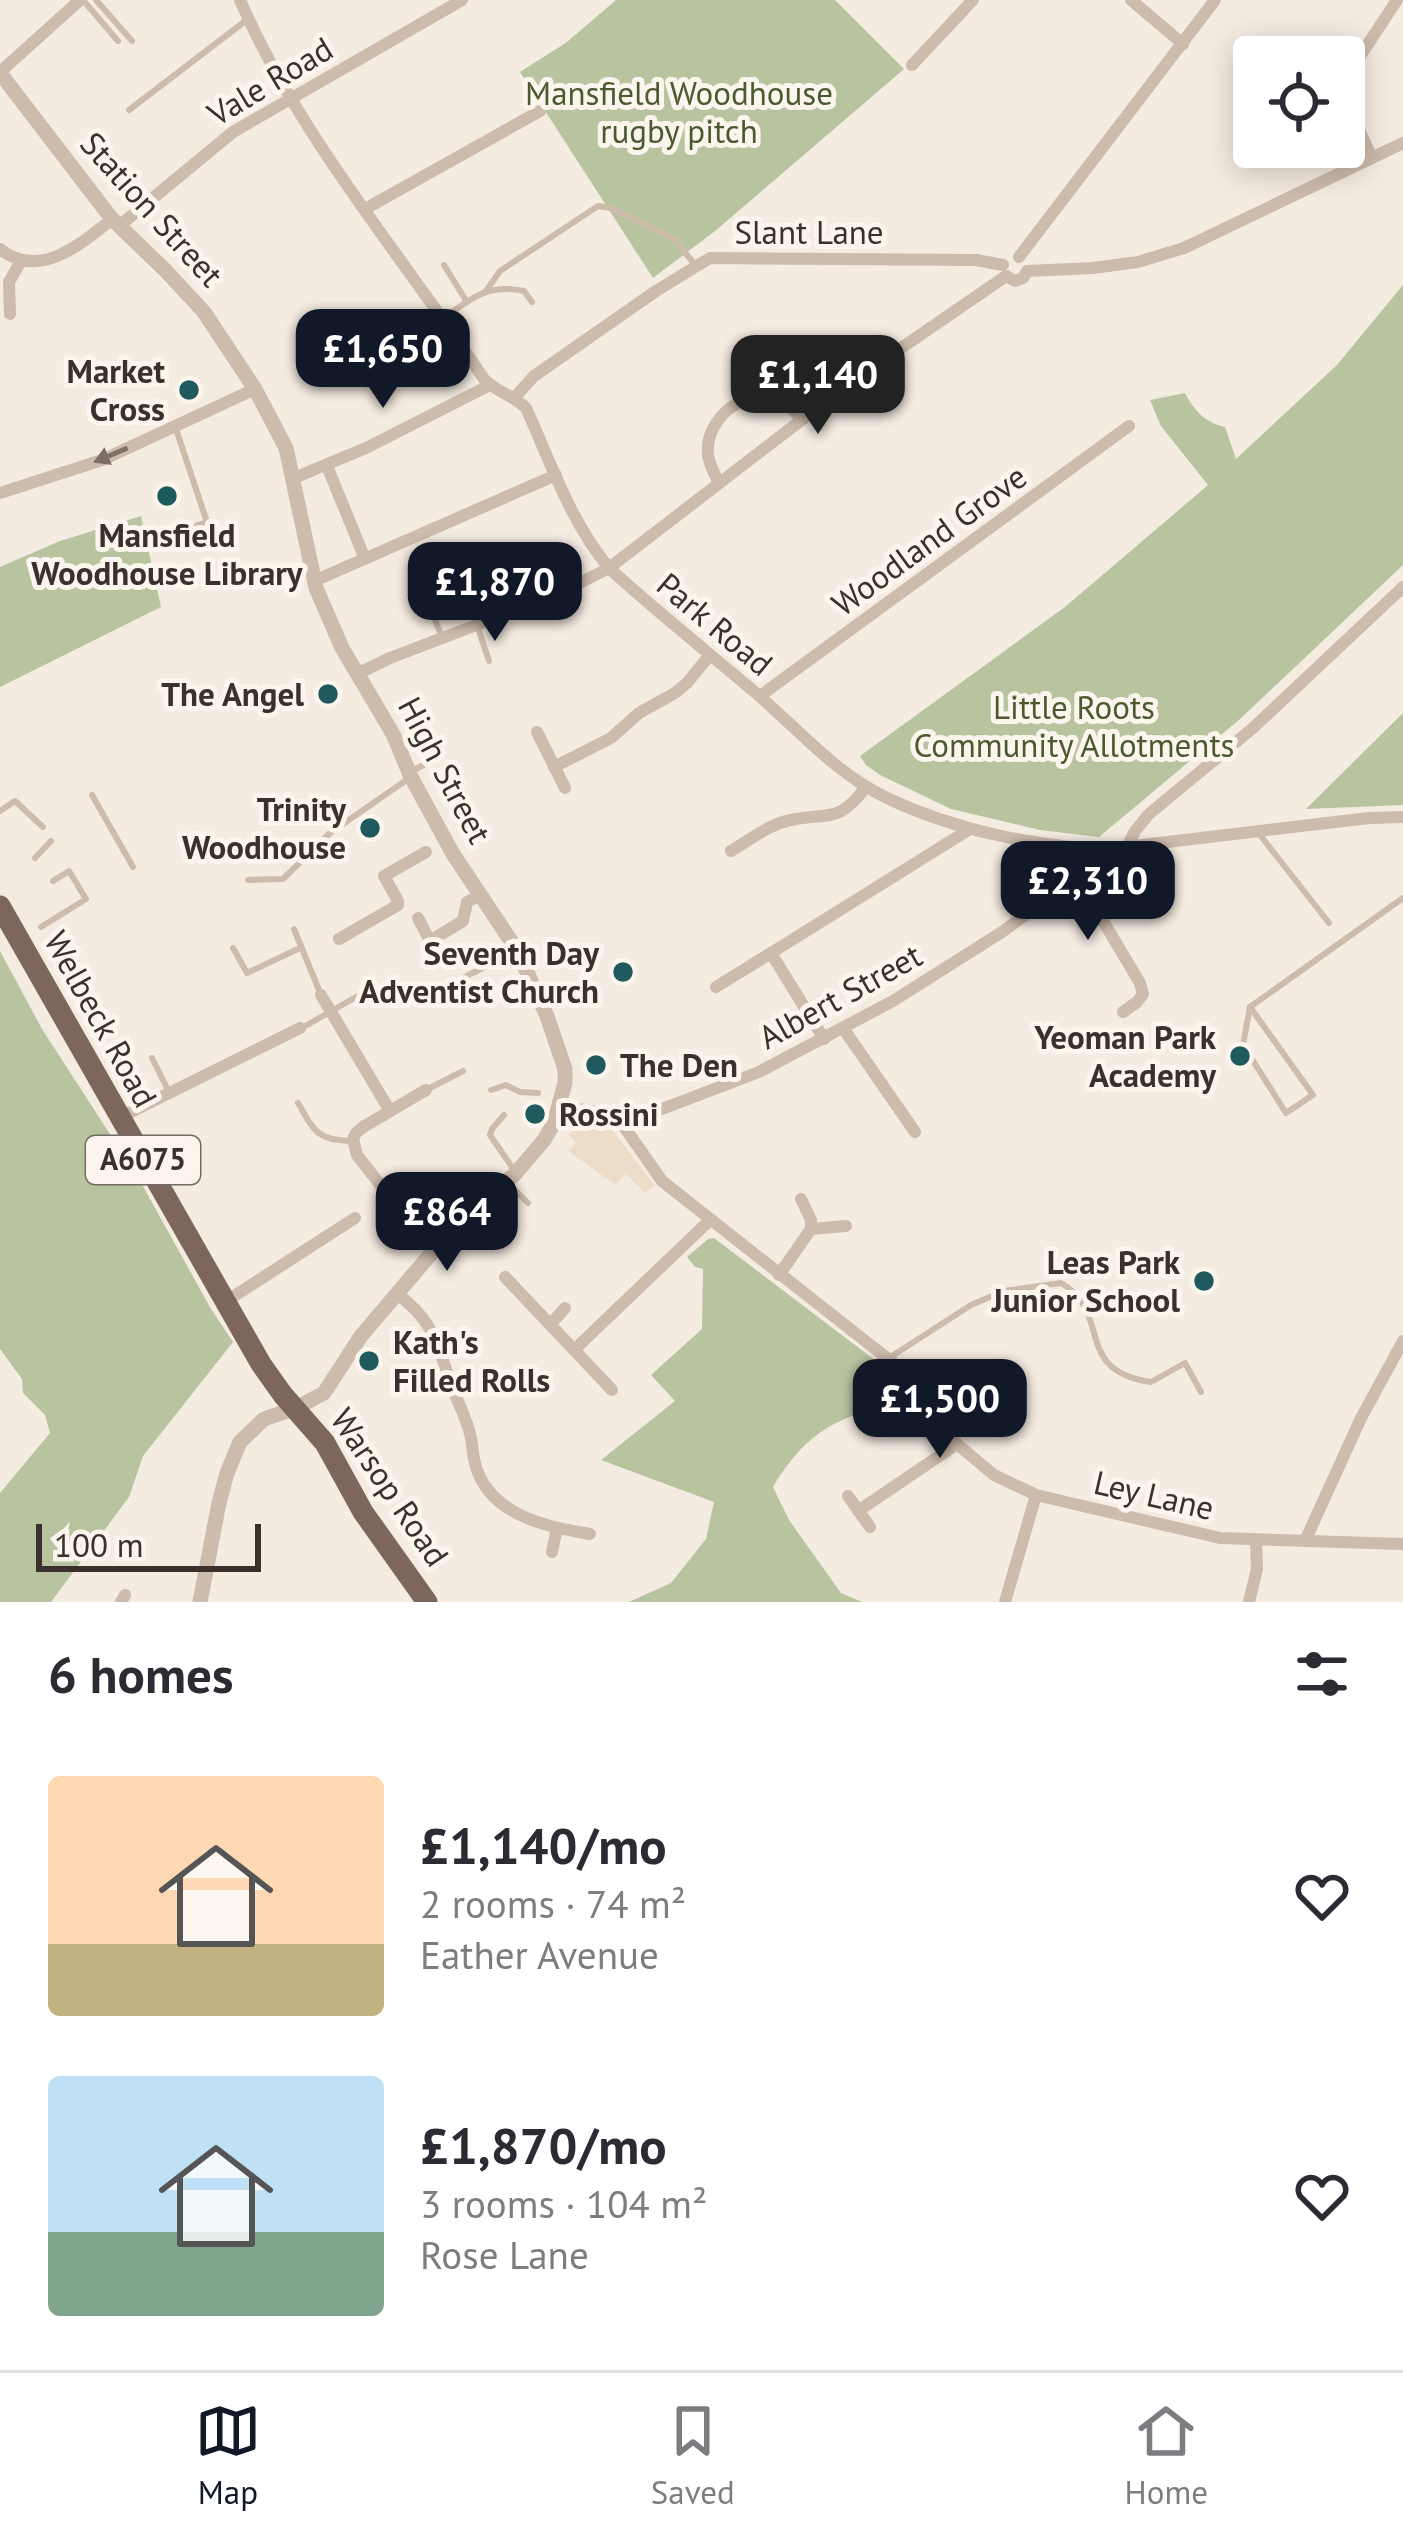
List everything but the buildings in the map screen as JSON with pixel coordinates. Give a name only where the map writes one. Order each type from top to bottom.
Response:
[{"type":"main road","name":"Welbeck Road","points":[[0,906],[224,1302],[271,1380],[296,1408]]},
{"type":"main road","name":"Warsop Road","points":[[296,1408],[321,1436],[386,1547],[427,1602]]},
{"type":"street","points":[[1,76],[81,0]]},
{"type":"street","points":[[240,0],[346,185],[490,385],[514,397]]},
{"type":"street","points":[[912,65],[974,0]]},
{"type":"street","points":[[1131,0],[1183,44]]},
{"type":"street","points":[[357,674],[560,593],[609,568],[1005,270],[1008,258],[1019,256],[1215,0]]},
{"type":"street","points":[[1372,158],[1345,99],[1345,79],[1397,0]]},
{"type":"street","name":"Vale Road","points":[[21,262],[44,261],[76,248],[233,132],[459,1]]},
{"type":"street","name":"Station Street","points":[[1,76],[115,223],[204,312],[256,389]]},
{"type":"street","points":[[365,209],[540,111]]},
{"type":"street","name":"Slant Lane","points":[[514,397],[534,376],[710,258],[976,260],[1005,270],[1011,280],[1019,280],[1027,271],[1138,262],[1184,248],[1403,143]]},
{"type":"street","points":[[0,249],[21,262],[9,282],[10,314]]},
{"type":"street","points":[[1019,256],[1027,271]]},
{"type":"street","points":[[294,478],[490,385]]},
{"type":"street","points":[[0,493],[102,460],[256,389]]},
{"type":"street","name":"High Street","points":[[256,389],[278,429],[294,478],[314,581],[342,648],[393,734],[436,846],[481,895],[517,950],[565,1069],[557,1098]]},
{"type":"street","points":[[718,482],[708,458],[709,438],[716,422],[733,405],[765,396],[784,401],[802,419]]},
{"type":"street","name":"Park Road","points":[[514,397],[526,408],[568,507],[609,568],[826,759],[866,787],[970,829],[1024,842],[1119,848],[1403,817]]},
{"type":"street","name":"Woodland Grove","points":[[760,697],[1129,426]]},
{"type":"street","points":[[327,466],[365,560]]},
{"type":"street","points":[[314,581],[556,475]]},
{"type":"street","name":"Albert Street","points":[[557,1098],[616,1115],[662,1109],[759,1072],[893,1000],[1002,932],[1119,848],[1149,814],[1253,728],[1403,587]]},
{"type":"street","points":[[554,767],[611,738],[639,713],[675,693],[709,656]]},
{"type":"street","points":[[537,733],[565,788]]},
{"type":"street","points":[[731,851],[774,825],[836,815],[866,787]]},
{"type":"street","points":[[716,987],[970,829]]},
{"type":"street","points":[[339,939],[398,905],[384,876],[436,846]]},
{"type":"street","points":[[1078,879],[1140,983],[1143,994],[1124,1012]]},
{"type":"street","points":[[418,918],[430,940],[463,922],[467,902],[481,895]]},
{"type":"street","points":[[771,953],[824,1039]]},
{"type":"street","points":[[321,995],[390,1111]]},
{"type":"street","points":[[119,1118],[303,1026]]},
{"type":"street","points":[[843,1028],[915,1132]]},
{"type":"street","points":[[426,1090],[363,1127],[354,1141],[357,1155],[404,1215],[440,1244]]},
{"type":"street","points":[[200,1602],[219,1503],[236,1451],[258,1423],[323,1393],[350,1350],[452,1229],[511,1177],[544,1140],[557,1098]]},
{"type":"street","name":"Ley Lane","points":[[616,1115],[662,1181],[911,1377],[957,1444],[994,1474],[1036,1495],[1220,1538],[1403,1544]]},
{"type":"street","points":[[779,1275],[811,1229],[812,1220],[801,1199]]},
{"type":"street","points":[[224,1302],[355,1218]]},
{"type":"street","points":[[574,1350],[709,1221]]},
{"type":"street","points":[[811,1229],[846,1226]]},
{"type":"street","points":[[505,1277],[611,1390]]},
{"type":"street","points":[[397,1294],[433,1329],[470,1432],[477,1470],[492,1496],[514,1513],[590,1534]]},
{"type":"street","points":[[550,1325],[566,1308]]},
{"type":"street","points":[[1305,1541],[1360,1418],[1400,1356],[1403,1341]]},
{"type":"street","points":[[858,1511],[957,1444]]},
{"type":"street","points":[[1005,1602],[1036,1495]]},
{"type":"street","points":[[848,1496],[870,1527]]},
{"type":"street","points":[[552,1552],[557,1528]]},
{"type":"street","points":[[1249,1602],[1257,1569],[1256,1541]]},
{"type":"lane","points":[[81,0],[118,41]]},
{"type":"lane","points":[[96,0],[132,41]]},
{"type":"lane","points":[[129,110],[248,19]]},
{"type":"lane","points":[[486,291],[500,271],[598,206],[674,239],[696,266]]},
{"type":"lane","points":[[444,266],[467,302]]},
{"type":"lane","points":[[443,318],[486,291],[506,286],[524,291],[532,302]]},
{"type":"lane","points":[[175,426],[207,522],[195,526]]},
{"type":"lane","points":[[428,601],[443,638]]},
{"type":"lane","points":[[477,625],[489,661]]},
{"type":"lane","points":[[248,880],[283,879],[330,833],[439,757]]},
{"type":"lane","points":[[92,795],[133,867]]},
{"type":"lane","points":[[0,811],[15,801],[43,827]]},
{"type":"lane","points":[[1258,832],[1329,922]]},
{"type":"lane","points":[[35,858],[51,841]]},
{"type":"lane","points":[[295,842],[306,854]]},
{"type":"lane","points":[[41,927],[86,899],[69,871],[53,881]]},
{"type":"lane","points":[[1250,1007],[1313,1095],[1286,1113],[1243,1045],[1250,1007],[1403,898]]},
{"type":"lane","points":[[294,929],[321,995]]},
{"type":"lane","points":[[233,948],[247,973],[300,948]]},
{"type":"lane","points":[[433,993],[517,950]]},
{"type":"lane","points":[[303,1026],[370,989]]},
{"type":"lane","points":[[152,1058],[170,1093]]},
{"type":"lane","points":[[426,1090],[463,1070]]},
{"type":"lane","points":[[491,1090],[506,1085],[538,1093]]},
{"type":"lane","points":[[298,1102],[318,1134],[354,1141]]},
{"type":"lane","points":[[504,1115],[490,1135],[528,1203]]},
{"type":"lane","points":[[889,1358],[971,1305],[1004,1291],[1061,1283],[1077,1294],[1090,1317],[1107,1365],[1120,1375],[1150,1382],[1185,1363],[1201,1392]]},
{"type":"green space","name":"Mansfield Woodhouse rugby pitch","points":[[616,0],[835,0],[904,69],[653,278],[520,72],[567,42]]},
{"type":"green space","name":"Little Roots Community Allotments","points":[[1403,285],[1403,565],[1240,719],[1099,837],[1040,830],[951,809],[866,765],[860,756],[1065,607],[1208,485],[1161,426],[1150,400],[1185,393],[1201,415],[1225,427],[1236,459],[1337,365]]},
{"type":"green space","points":[[141,516],[161,607],[0,687],[0,567],[60,541]]},
{"type":"green space","points":[[1403,713],[1403,805],[1306,809]]},
{"type":"green space","points":[[0,951],[42,1029],[139,1179],[233,1342],[143,1456],[129,1497],[51,1602],[0,1602],[0,1493],[50,1433],[45,1415],[23,1393],[22,1379],[0,1349]]},
{"type":"green space","points":[[714,1238],[880,1364],[911,1399],[831,1426],[801,1449],[773,1487],[789,1520],[841,1593],[862,1602],[629,1602],[671,1583],[706,1539],[714,1502],[601,1460],[675,1401],[651,1375],[702,1329],[703,1269],[687,1257]]},
{"type":"shaded area","points":[[577,1123],[610,1127],[655,1186],[645,1193],[626,1174],[615,1185],[569,1151],[576,1142],[569,1135]]},
{"type":"place","name":"Market Cross","points":[[189,390]]},
{"type":"place","name":"Mansfield Woodhouse Library","points":[[167,496]]},
{"type":"place","name":"The Angel","points":[[328,694]]},
{"type":"place","name":"Trinity Woodhouse","points":[[370,828]]},
{"type":"place","name":"Seventh Day Adventist Church","points":[[623,972]]},
{"type":"place","name":"Yeoman Park Academy","points":[[1240,1056]]},
{"type":"place","name":"The Den","points":[[596,1065]]},
{"type":"place","name":"Rossini","points":[[535,1114]]},
{"type":"place","name":"Leas Park Junior School","points":[[1204,1281]]},
{"type":"place","name":"Kath's Filled Rolls","points":[[369,1361]]}]
